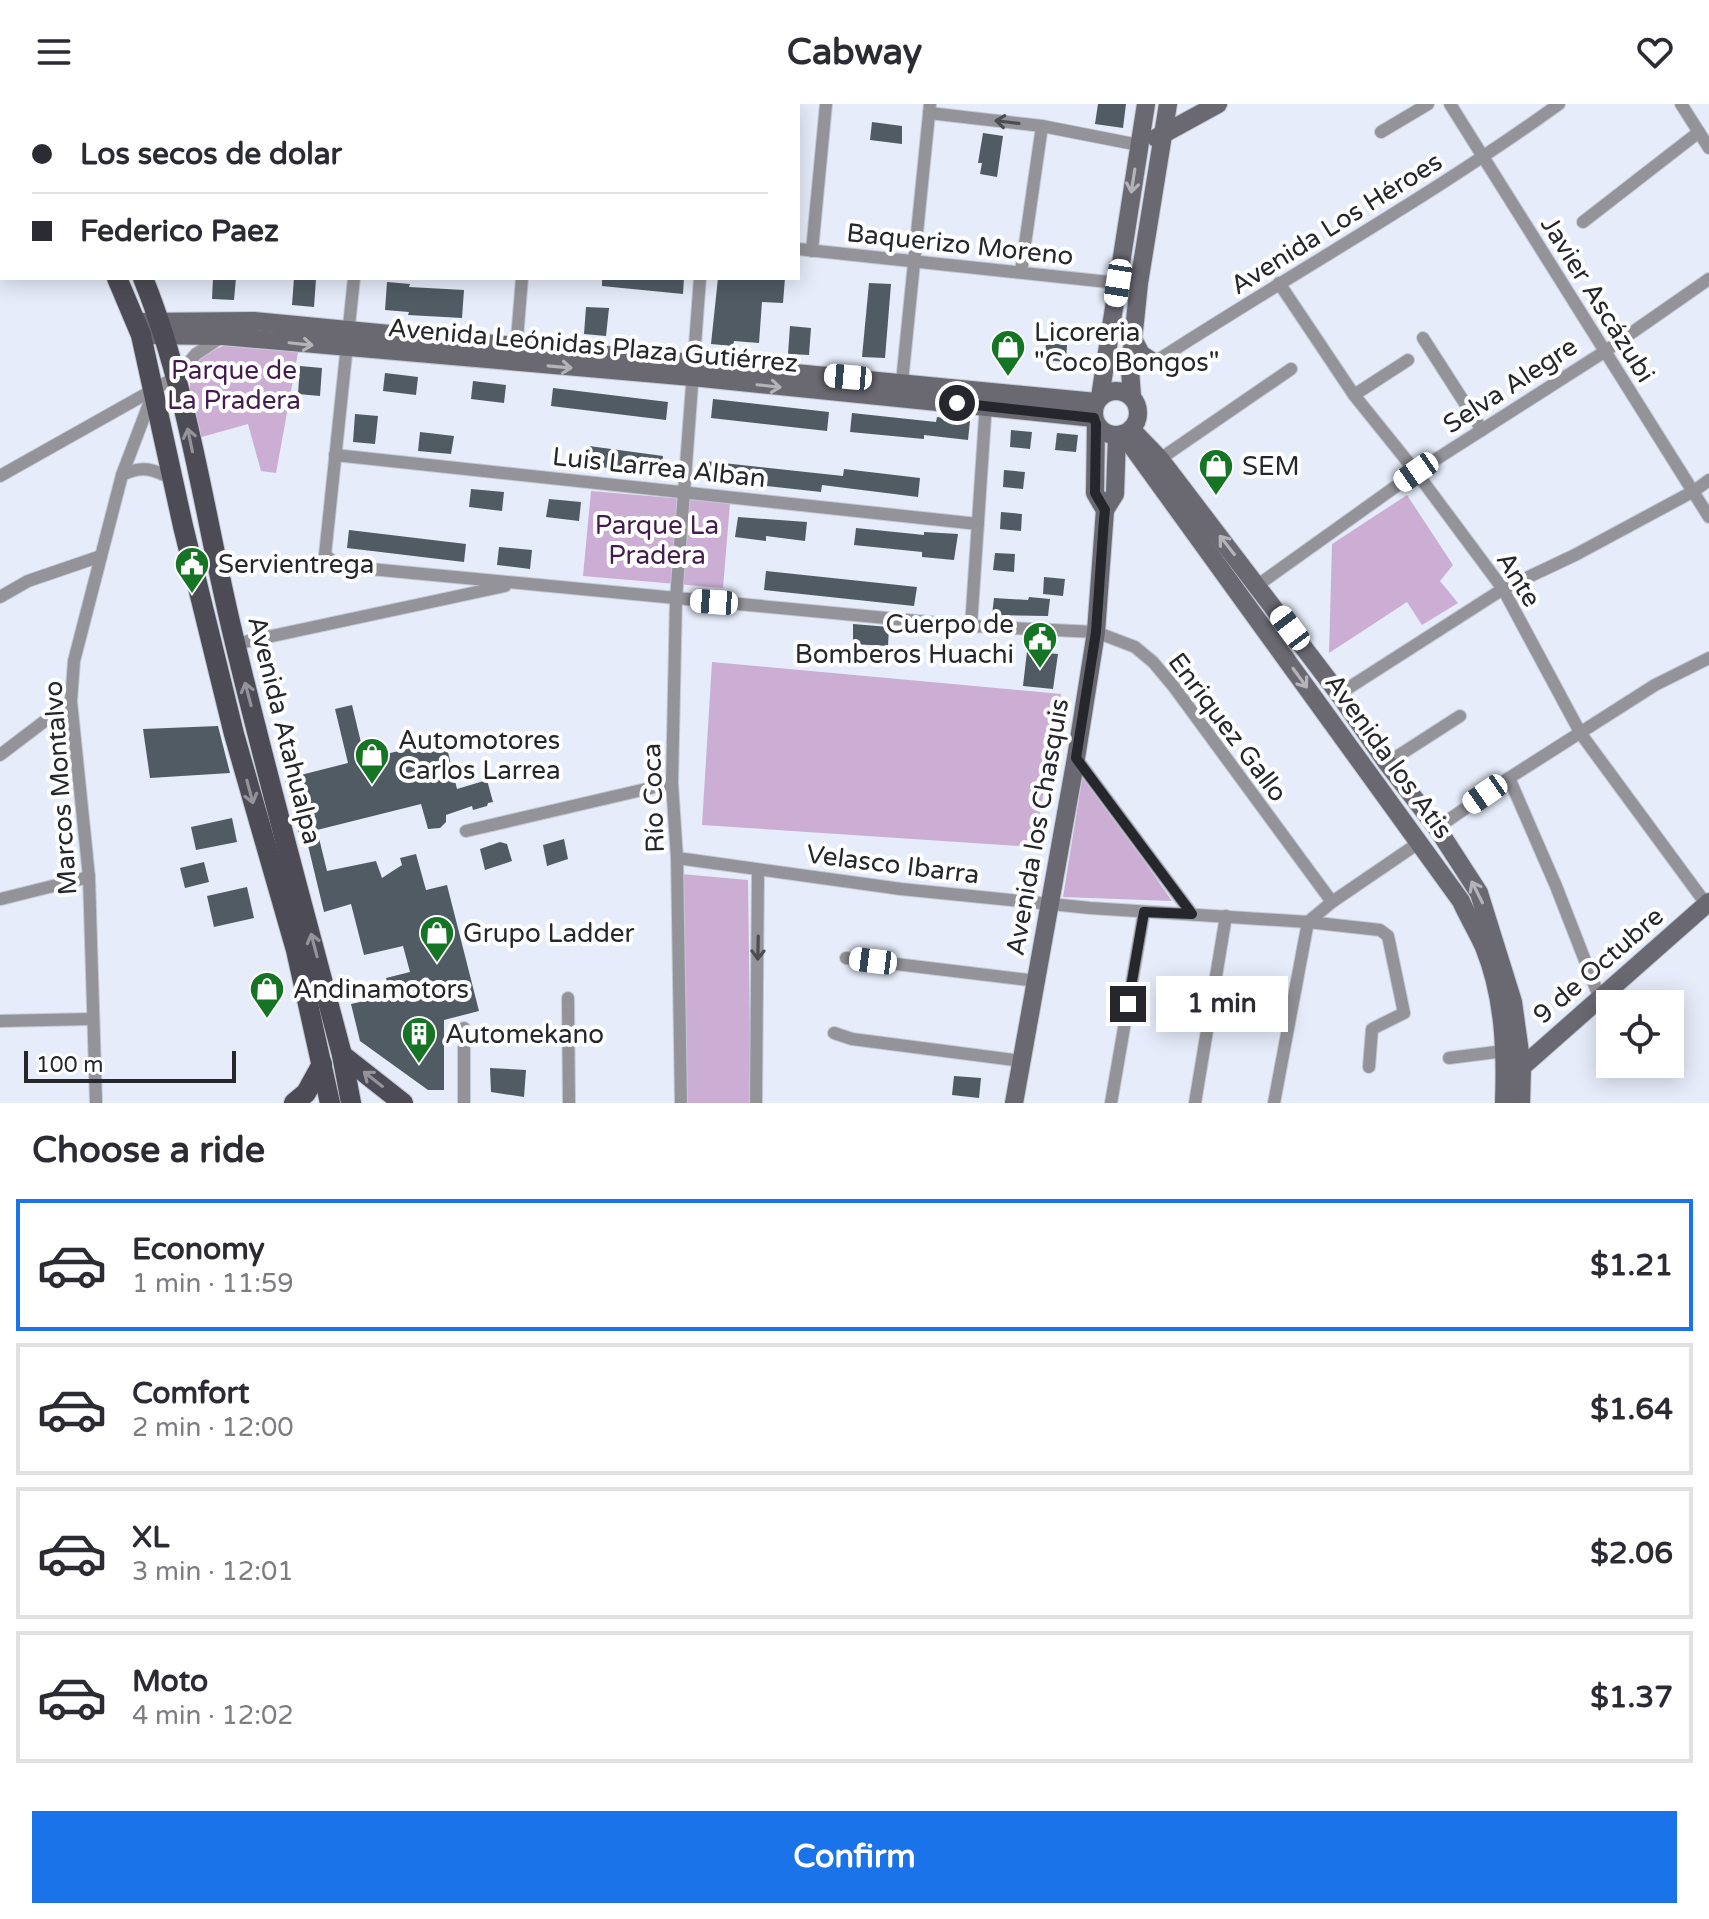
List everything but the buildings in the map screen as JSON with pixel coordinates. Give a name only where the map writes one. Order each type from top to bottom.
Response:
[{"type":"main road","name":"Avenida los Chasquis","points":[[1105,510],[1095,493],[1096,410],[1146,104]]},
{"type":"main road","points":[[1132,397],[1116,390],[1096,410],[1104,432],[1124,433],[1138,413],[1132,397],[1130,369],[1139,283],[1168,104]]},
{"type":"main road","points":[[1139,145],[1218,104]]},
{"type":"main road","name":"Avenida Atahualpa","points":[[118,280],[139,329],[234,734],[296,950],[330,1103]]},
{"type":"main road","name":"Avenida Atahualpa","points":[[144,280],[176,377],[235,644],[342,1055],[351,1103]]},
{"type":"main road","name":"Avenida Leónidas Plaza Gutiérrez","points":[[162,328],[254,321],[347,339]]},
{"type":"main road","points":[[139,329],[162,328]]},
{"type":"main road","name":"Avenida Leónidas Plaza Gutiérrez","points":[[162,328],[223,336],[347,339],[692,370],[902,382],[987,398],[1096,410]]},
{"type":"main road","points":[[1133,339],[1141,354],[1153,362]]},
{"type":"main road","name":"Avenida Leónidas Plaza Gutiérrez","points":[[692,370],[839,394],[987,398]]},
{"type":"main road","name":"Avenida los Chasquis","points":[[1014,1103],[1096,632],[1105,510],[1115,494],[1124,433]]},
{"type":"main road","name":"Avenida los Atis","points":[[1124,433],[1258,585],[1437,828],[1479,893],[1513,1002],[1522,1067],[1521,1103]]},
{"type":"main road","points":[[1116,474],[1127,467],[1153,463]]},
{"type":"main road","name":"Avenida los Atis","points":[[1153,463],[1461,901],[1484,947],[1496,985],[1504,1051],[1504,1103]]},
{"type":"main road","name":"9 de Octubre","points":[[1610,990],[1708,905]]},
{"type":"main road","name":"9 de Octubre","points":[[1522,1067],[1596,1002]]},
{"type":"main road","points":[[342,1055],[403,1103]]},
{"type":"main road","points":[[294,1103],[306,1093],[322,1064]]},
{"type":"street","points":[[812,251],[826,104]]},
{"type":"street","points":[[1381,132],[1428,104]]},
{"type":"street","name":"Javier Ascázubi","points":[[1450,104],[1709,517]]},
{"type":"street","name":"Avenida Los Héroes","points":[[1130,369],[1153,362],[1483,158],[1559,104]]},
{"type":"street","points":[[1681,104],[1709,148]]},
{"type":"street","points":[[902,382],[929,109],[1139,145]]},
{"type":"street","points":[[1021,272],[1042,126]]},
{"type":"street","points":[[1583,222],[1699,132]]},
{"type":"street","name":"Baquerizo Moreno","points":[[800,249],[1118,283]]},
{"type":"street","name":"Selva Alegre","points":[[1258,585],[1416,472],[1604,352],[1709,279]]},
{"type":"street","points":[[335,455],[354,280]]},
{"type":"street","points":[[516,354],[522,280]]},
{"type":"street","name":"Río Coca","points":[[681,1103],[677,858],[672,783],[676,599],[700,280]]},
{"type":"street","name":"Ante","points":[[1279,283],[1354,395],[1503,589],[1581,734],[1708,905]]},
{"type":"street","points":[[0,476],[176,377],[196,354],[223,336]]},
{"type":"street","points":[[1423,338],[1482,430]]},
{"type":"street","points":[[1354,395],[1408,360]]},
{"type":"street","points":[[1153,463],[1291,369]]},
{"type":"street","name":"Marcos Montalvo","points":[[96,1103],[89,877],[71,701],[74,661],[122,475],[154,389]]},
{"type":"street","points":[[971,626],[987,398]]},
{"type":"street","name":"Luis Larrea Alban","points":[[335,455],[978,524]]},
{"type":"street","name":"Enriquez Gallo","points":[[335,455],[325,555],[339,566],[971,626],[1096,632],[1135,647],[1153,662],[1174,687],[1332,902]]},
{"type":"street","points":[[122,475],[144,468],[172,479]]},
{"type":"street","points":[[1339,694],[1503,589],[1575,555],[1709,480]]},
{"type":"street","points":[[0,597],[28,581],[101,556]]},
{"type":"street","points":[[235,644],[519,583]]},
{"type":"street","points":[[1437,828],[1655,685],[1709,658]]},
{"type":"street","points":[[0,755],[71,701]]},
{"type":"street","points":[[1387,763],[1460,716]]},
{"type":"street","points":[[1076,758],[1192,914]]},
{"type":"street","points":[[1509,778],[1596,990]]},
{"type":"street","points":[[466,831],[672,783]]},
{"type":"street","points":[[1274,1103],[1308,922],[1420,842]]},
{"type":"street","name":"Velasco Ibarra","points":[[677,858],[901,889],[1380,930],[1388,936],[1404,1013],[1372,1029],[1369,1067]]},
{"type":"street","points":[[756,1103],[758,870]]},
{"type":"street","points":[[1,899],[89,877]]},
{"type":"street","points":[[1111,1103],[1144,912]]},
{"type":"street","points":[[1195,1103],[1226,916]]},
{"type":"street","points":[[846,958],[1037,981]]},
{"type":"street","points":[[568,998],[569,1103]]},
{"type":"street","points":[[0,1021],[91,1019]]},
{"type":"street","points":[[464,1028],[464,1103]]},
{"type":"street","points":[[834,1033],[852,1039],[1022,1061]]},
{"type":"street","points":[[1449,1058],[1504,1051]]},
{"type":"green space","name":"Parque de La Pradera","points":[[231,342],[299,347],[276,473],[261,471],[248,424],[198,438],[190,405],[190,368],[204,355]]},
{"type":"green space","name":"Parque La Pradera","points":[[591,491],[730,503],[723,588],[583,576]]},
{"type":"green space","points":[[1407,495],[1453,565],[1440,581],[1458,603],[1422,625],[1407,602],[1329,653],[1332,544]]},
{"type":"green space","points":[[712,662],[1061,694],[1034,847],[702,825]]},
{"type":"green space","points":[[1083,773],[1172,901],[1063,897]]},
{"type":"green space","points":[[681,874],[748,880],[751,1103],[685,1103]]},
{"type":"place","name":"Licoreria \"Coco Bongos\"","points":[[1008,378]]},
{"type":"place","name":"SEM","points":[[1216,497]]},
{"type":"place","name":"Servientrega","points":[[192,595]]},
{"type":"place","name":"Cuerpo de Bomberos Huachi","points":[[1040,670]]},
{"type":"place","name":"Automotores Carlos Larrea","points":[[372,786]]},
{"type":"place","name":"Grupo Ladder","points":[[437,964]]},
{"type":"place","name":"Andinamotors","points":[[267,1020]]},
{"type":"place","name":"Automekano","points":[[419,1065]]},
{"type":"route","points":[[957,403],[1094,418],[1096,424],[1095,493],[1105,510],[1096,632],[1076,758],[1192,914],[1144,912],[1128,1004]]}]
